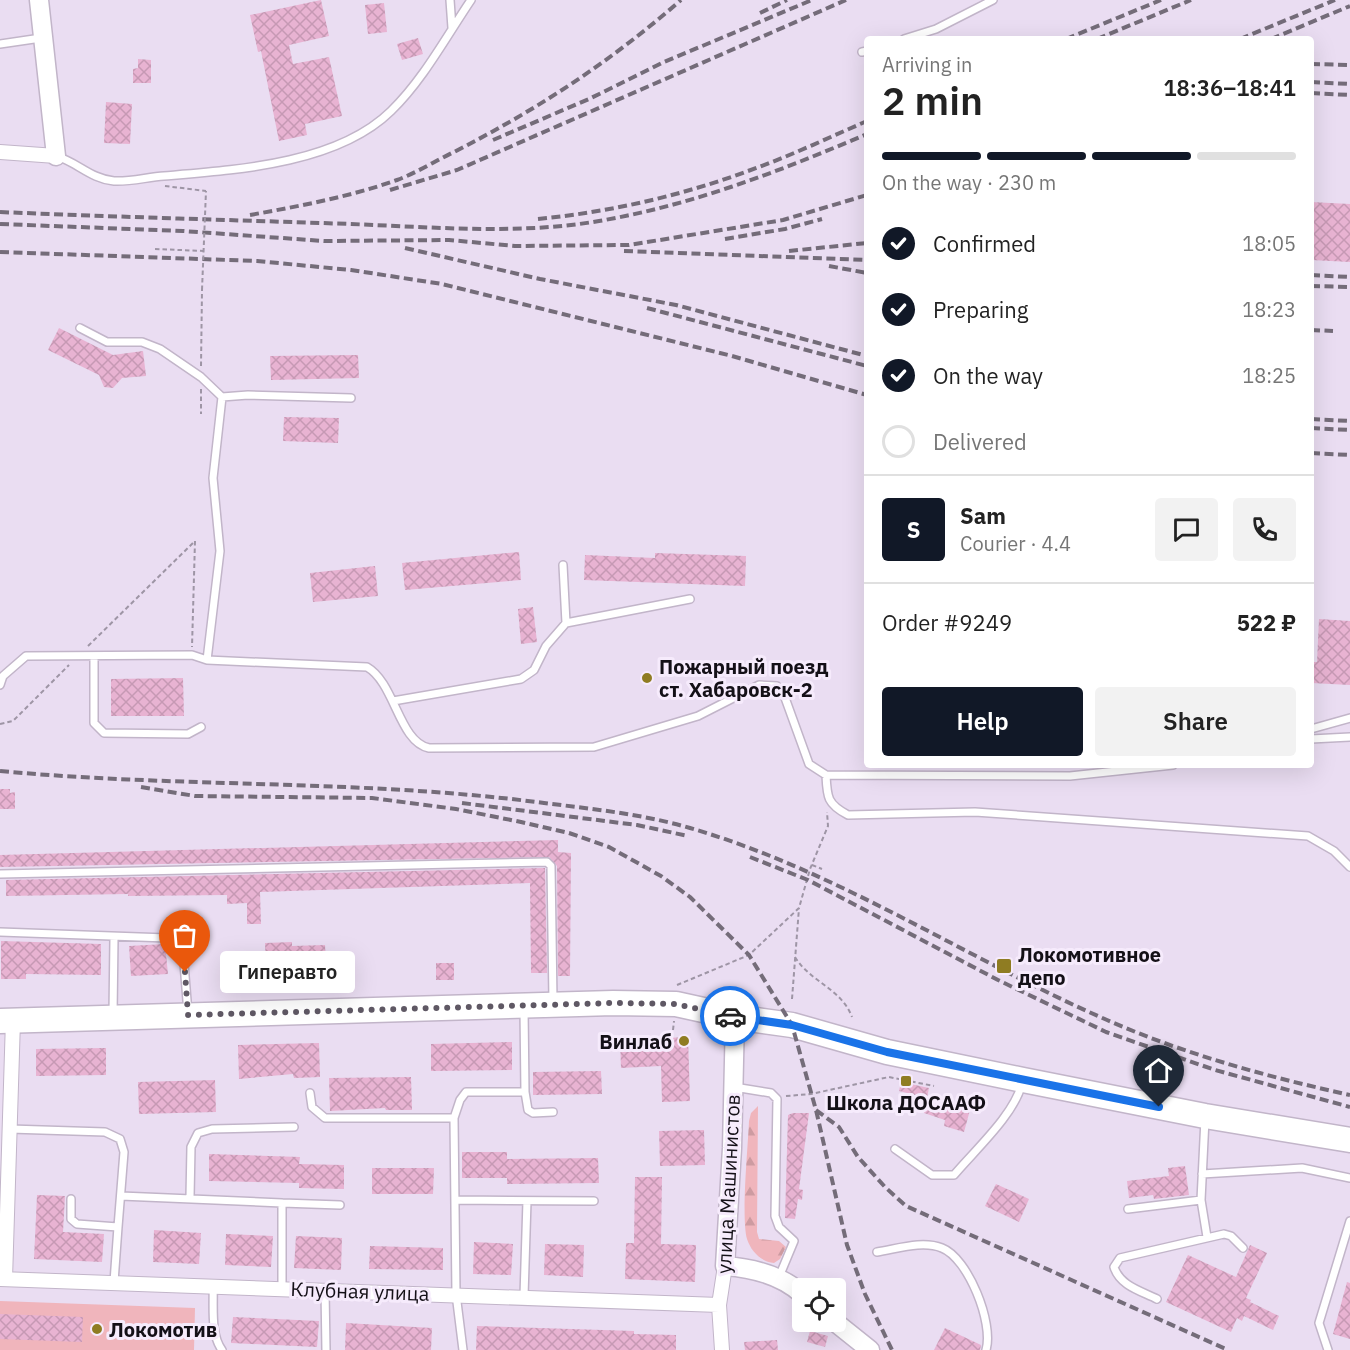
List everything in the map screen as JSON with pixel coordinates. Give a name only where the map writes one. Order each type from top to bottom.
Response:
[{"type":"highway","points":[[7,1020],[553,1005],[676,1004],[735,1017],[792,1025],[887,1052],[1023,1080],[1205,1116],[1350,1140]]},
{"type":"street","points":[[0,152],[56,156],[39,0]]},
{"type":"street","name":"улица Машинистов","points":[[722,1350],[719,1305],[725,1266],[734,1087],[735,1017]]},
{"type":"street","points":[[2,1279],[3,1226],[10,1129],[5,1106],[7,1020]]},
{"type":"street","points":[[725,1266],[751,1268],[778,1279],[792,1288]]},
{"type":"street","name":"Клубная улица","points":[[2,1279],[524,1296],[719,1305]]},
{"type":"street","points":[[846,1331],[870,1350]]},
{"type":"lane","points":[[450,0],[452,28]]},
{"type":"lane","points":[[56,156],[66,159],[95,177],[115,181],[222,171],[338,146],[374,126],[392,111],[414,85],[471,0]]},
{"type":"lane","points":[[914,36],[936,29],[993,0]]},
{"type":"lane","points":[[0,44],[44,37]]},
{"type":"lane","points":[[80,328],[107,342],[142,342],[160,349],[201,377],[222,397],[248,395],[351,398]]},
{"type":"lane","points":[[207,660],[219,551],[213,478],[222,397]]},
{"type":"lane","points":[[563,565],[566,623]]},
{"type":"lane","points":[[393,701],[529,675],[546,646],[566,623],[690,600]]},
{"type":"lane","points":[[0,685],[3,676],[26,656],[192,655],[207,660],[367,667],[376,672],[412,738],[422,747],[594,747],[698,716],[759,685],[777,686],[790,708],[809,764],[826,775],[1070,776],[1145,768]]},
{"type":"lane","points":[[94,656],[94,723],[104,733],[188,734],[201,727]]},
{"type":"lane","points":[[1314,728],[1350,718]]},
{"type":"lane","points":[[1314,739],[1350,737]]},
{"type":"lane","points":[[826,775],[827,794],[834,808],[849,815],[975,812],[1308,836],[1334,851],[1350,867]]},
{"type":"lane","points":[[0,874],[547,862],[551,866],[553,1005]]},
{"type":"lane","points":[[0,932],[114,939],[167,938],[178,943],[183,951],[188,1015]]},
{"type":"lane","points":[[113,1017],[114,939]]},
{"type":"lane","points":[[524,1006],[525,1092],[528,1110],[533,1113],[553,1112]]},
{"type":"lane","points":[[895,1149],[932,1175],[940,1177],[954,1175],[1009,1110],[1019,1096],[1023,1080]]},
{"type":"lane","points":[[734,1087],[771,1093],[777,1099],[774,1209],[777,1223],[794,1241],[778,1279]]},
{"type":"lane","points":[[463,1350],[456,1294],[454,1118],[460,1100],[466,1092],[525,1092]]},
{"type":"lane","points":[[310,1093],[312,1107],[325,1118],[454,1118]]},
{"type":"lane","points":[[1205,1116],[1201,1200],[1207,1237]]},
{"type":"lane","points":[[190,1197],[191,1147],[198,1132],[212,1129],[294,1127]]},
{"type":"lane","points":[[10,1129],[105,1132],[120,1139],[124,1152],[114,1282]]},
{"type":"lane","points":[[1202,1174],[1302,1168],[1350,1178]]},
{"type":"lane","points":[[121,1196],[190,1197],[340,1205]]},
{"type":"lane","points":[[71,1199],[71,1219],[77,1224],[118,1227]]},
{"type":"lane","points":[[454,1200],[594,1201]]},
{"type":"lane","points":[[1128,1209],[1201,1200]]},
{"type":"lane","points":[[524,1296],[527,1201]]},
{"type":"lane","points":[[282,1203],[282,1288]]},
{"type":"lane","points":[[1328,1350],[1319,1323],[1350,1221]]},
{"type":"lane","points":[[1158,1299],[1124,1283],[1117,1277],[1114,1267],[1120,1258],[1224,1233],[1231,1236],[1243,1248]]},
{"type":"lane","points":[[877,1252],[929,1244],[951,1252],[982,1305],[989,1329],[986,1350]]},
{"type":"lane","points":[[213,1286],[215,1328],[218,1344],[222,1350]]},
{"type":"lane","points":[[325,1290],[326,1350]]},
{"type":"path","points":[[169,189],[206,191],[201,327]]},
{"type":"path","points":[[155,249],[204,251]]},
{"type":"path","points":[[0,724],[13,721],[195,541],[192,655]]},
{"type":"path","points":[[792,999],[799,908],[812,865],[828,826],[827,794]]},
{"type":"path","points":[[812,865],[822,869]]},
{"type":"path","points":[[673,1030],[677,983],[749,955],[799,908]]},
{"type":"path","points":[[795,957],[809,973],[838,995],[852,1017]]},
{"type":"path","points":[[777,1099],[889,1077],[934,1086]]},
{"type":"green space","points":[[758,1106],[757,1232],[759,1239],[779,1241],[786,1247],[780,1259],[774,1263],[765,1261],[754,1252],[745,1229],[749,1121],[751,1113]]},
{"type":"green space","name":"Локомотив","points":[[0,1301],[195,1308],[194,1350],[0,1350]]},
{"type":"building","points":[[321,0],[329,36],[289,45],[293,64],[329,57],[342,116],[305,124],[307,135],[279,141],[261,51],[258,52],[250,15]]},
{"type":"building","points":[[384,3],[387,32],[368,34],[365,5]]},
{"type":"building","points":[[418,38],[423,54],[402,60],[397,44]]},
{"type":"building","points":[[138,59],[151,60],[151,83],[133,83],[133,69],[138,68]]},
{"type":"building","points":[[106,102],[132,104],[130,144],[104,143]]},
{"type":"building","points":[[1314,202],[1350,204],[1350,262],[1314,260]]},
{"type":"building","points":[[59,328],[113,355],[143,351],[146,376],[122,378],[113,388],[104,387],[99,375],[48,350]]},
{"type":"building","points":[[358,355],[359,378],[271,380],[270,356]]},
{"type":"building","points":[[284,417],[339,418],[338,443],[283,441]]},
{"type":"building","points":[[519,552],[521,580],[405,590],[402,563]]},
{"type":"building","points":[[655,553],[746,556],[745,586],[584,580],[585,555],[655,558]]},
{"type":"building","points":[[375,566],[378,596],[313,602],[310,573]]},
{"type":"building","points":[[533,607],[537,642],[521,644],[518,609]]},
{"type":"building","points":[[1319,619],[1350,621],[1350,685],[1314,683],[1314,662],[1317,662]]},
{"type":"building","points":[[183,678],[184,716],[111,716],[111,679]]},
{"type":"building","points":[[0,789],[10,789],[10,793],[15,792],[15,809],[0,809]]},
{"type":"building","points":[[558,840],[558,852],[571,853],[570,976],[558,976],[557,866],[549,857],[0,867],[0,855]]},
{"type":"building","points":[[545,868],[547,973],[531,973],[530,883],[260,892],[261,924],[247,924],[247,903],[227,904],[227,895],[6,896],[6,880]]},
{"type":"building","points":[[1,941],[101,944],[101,975],[26,974],[26,979],[1,979]]},
{"type":"building","points":[[292,942],[292,946],[325,945],[326,963],[266,966],[265,943]]},
{"type":"building","points":[[165,944],[168,974],[131,976],[129,946]]},
{"type":"building","points":[[436,963],[454,963],[454,980],[436,980]]},
{"type":"building","points":[[688,1037],[690,1101],[662,1102],[661,1066],[621,1068],[620,1040]]},
{"type":"building","points":[[512,1042],[512,1070],[431,1071],[431,1044]]},
{"type":"building","points":[[319,1043],[320,1077],[294,1078],[293,1074],[239,1079],[238,1045]]},
{"type":"building","points":[[106,1048],[106,1075],[36,1076],[36,1049]]},
{"type":"building","points":[[601,1071],[602,1094],[533,1095],[533,1072]]},
{"type":"building","points":[[411,1077],[412,1110],[386,1110],[385,1108],[330,1111],[329,1078]]},
{"type":"building","points":[[215,1080],[216,1112],[139,1114],[138,1082]]},
{"type":"building","points":[[901,1082],[929,1088],[927,1098],[899,1091]]},
{"type":"building","points":[[927,1102],[948,1109],[950,1104],[970,1110],[964,1132],[944,1126],[945,1120],[924,1113]]},
{"type":"building","points":[[809,1113],[799,1189],[803,1190],[802,1200],[798,1199],[795,1219],[785,1218],[788,1115]]},
{"type":"building","points":[[704,1130],[705,1165],[660,1166],[659,1131]]},
{"type":"building","points":[[462,1152],[507,1152],[507,1159],[598,1158],[599,1183],[507,1184],[507,1178],[462,1178]]},
{"type":"building","points":[[209,1154],[300,1157],[299,1164],[344,1165],[344,1189],[299,1188],[299,1183],[209,1181]]},
{"type":"building","points":[[1185,1166],[1189,1195],[1154,1199],[1153,1195],[1129,1198],[1127,1181],[1169,1176],[1168,1168]]},
{"type":"building","points":[[372,1168],[434,1168],[433,1194],[372,1194]]},
{"type":"building","points":[[635,1177],[662,1177],[661,1244],[696,1245],[695,1282],[625,1279],[626,1243],[634,1243]]},
{"type":"building","points":[[996,1184],[1029,1199],[1019,1222],[985,1206]]},
{"type":"building","points":[[37,1195],[65,1196],[63,1232],[104,1234],[102,1262],[34,1259]]},
{"type":"building","points":[[154,1230],[201,1233],[199,1264],[153,1262]]},
{"type":"building","points":[[226,1234],[273,1236],[271,1267],[225,1265]]},
{"type":"building","points":[[296,1236],[342,1238],[341,1270],[294,1268]]},
{"type":"building","points":[[474,1242],[513,1244],[511,1275],[473,1274]]},
{"type":"building","points":[[545,1244],[584,1245],[583,1277],[544,1275]]},
{"type":"building","points":[[1250,1245],[1267,1253],[1246,1298],[1279,1316],[1273,1330],[1244,1316],[1242,1321],[1237,1318],[1231,1332],[1166,1302],[1188,1255],[1236,1277]]},
{"type":"building","points":[[370,1246],[443,1248],[443,1270],[369,1269]]},
{"type":"building","points":[[1347,1282],[1350,1283],[1350,1339],[1333,1334]]},
{"type":"building","points":[[0,1314],[83,1317],[82,1342],[0,1339]]},
{"type":"building","points":[[233,1317],[319,1321],[317,1347],[231,1343]]},
{"type":"building","points":[[346,1323],[432,1328],[431,1350],[345,1350]]},
{"type":"building","points":[[477,1326],[634,1331],[634,1334],[676,1335],[676,1350],[476,1350]]},
{"type":"building","points":[[945,1328],[981,1345],[980,1350],[934,1350]]},
{"type":"building","points":[[810,1332],[828,1336],[825,1347],[807,1342]]},
{"type":"building","points":[[777,1340],[778,1350],[745,1350],[744,1342]]},
{"type":"railway","points":[[250,215],[361,191],[397,180],[418,170],[485,136],[572,83],[627,44],[681,0]]},
{"type":"railway","points":[[760,13],[787,0]]},
{"type":"railway","points":[[493,140],[589,99],[664,62],[812,0]]},
{"type":"railway","points":[[390,190],[457,170],[846,0]]},
{"type":"railway","points":[[1073,36],[1161,0]]},
{"type":"railway","points":[[1104,36],[1191,0]]},
{"type":"railway","points":[[1247,36],[1335,0]]},
{"type":"railway","points":[[1278,36],[1350,6]]},
{"type":"railway","points":[[1314,64],[1350,65]]},
{"type":"railway","points":[[1314,82],[1350,84]]},
{"type":"railway","points":[[1314,93],[1350,95]]},
{"type":"railway","points":[[538,219],[618,207],[697,188],[778,160],[864,122]]},
{"type":"railway","points":[[0,212],[475,229],[537,228],[599,221],[668,206],[769,174],[864,135]]},
{"type":"railway","points":[[0,224],[183,231],[324,241],[449,240],[515,246],[629,245],[783,220],[864,196]]},
{"type":"railway","points":[[725,239],[785,229],[822,219]]},
{"type":"railway","points":[[789,251],[864,243]]},
{"type":"railway","points":[[405,248],[540,279],[676,305],[864,355]]},
{"type":"railway","points":[[624,251],[864,260]]},
{"type":"railway","points":[[0,252],[257,261],[351,270],[442,284],[732,356],[864,394]]},
{"type":"railway","points":[[829,266],[864,272]]},
{"type":"railway","points":[[1314,275],[1350,277]]},
{"type":"railway","points":[[1314,286],[1350,287]]},
{"type":"railway","points":[[647,308],[864,365]]},
{"type":"railway","points":[[1314,330],[1333,331]]},
{"type":"railway","points":[[1314,419],[1350,421]]},
{"type":"railway","points":[[1314,428],[1350,430]]},
{"type":"railway","points":[[1314,453],[1350,455]]},
{"type":"railway","points":[[0,771],[136,780],[340,787],[476,795],[599,810],[672,823],[745,846],[798,868],[902,917],[1055,996],[1136,1032],[1227,1064],[1350,1095]]},
{"type":"railway","points":[[141,787],[195,796],[372,798],[456,809],[521,822],[569,833],[609,847],[661,876],[690,897],[749,955],[792,1025],[816,1110],[847,1245],[865,1294],[892,1350]]},
{"type":"railway","points":[[462,803],[637,825],[688,836]]},
{"type":"railway","points":[[750,857],[808,880],[998,980],[1106,1032],[1215,1070],[1350,1107]]},
{"type":"railway","points":[[816,1110],[839,1127],[858,1157],[906,1206],[1228,1350]]},
{"type":"way so far","points":[[185,972],[188,1015],[613,1003],[676,1004],[730,1016]]},
{"type":"place","name":"Пожарный поезд ст. Хабаровск-2","points":[[647,678]]},
{"type":"place","name":"Локомотивное депо","points":[[1004,966]]},
{"type":"place","name":"Гиперавто","points":[[185,972]]},
{"type":"place","name":"Винлаб","points":[[684,1041]]},
{"type":"place","name":"Школа ДОСААФ","points":[[906,1081]]},
{"type":"place","name":"Локомотив","points":[[97,1329]]},
{"type":"route","points":[[730,1016],[792,1025],[887,1052],[1159,1107]]}]
